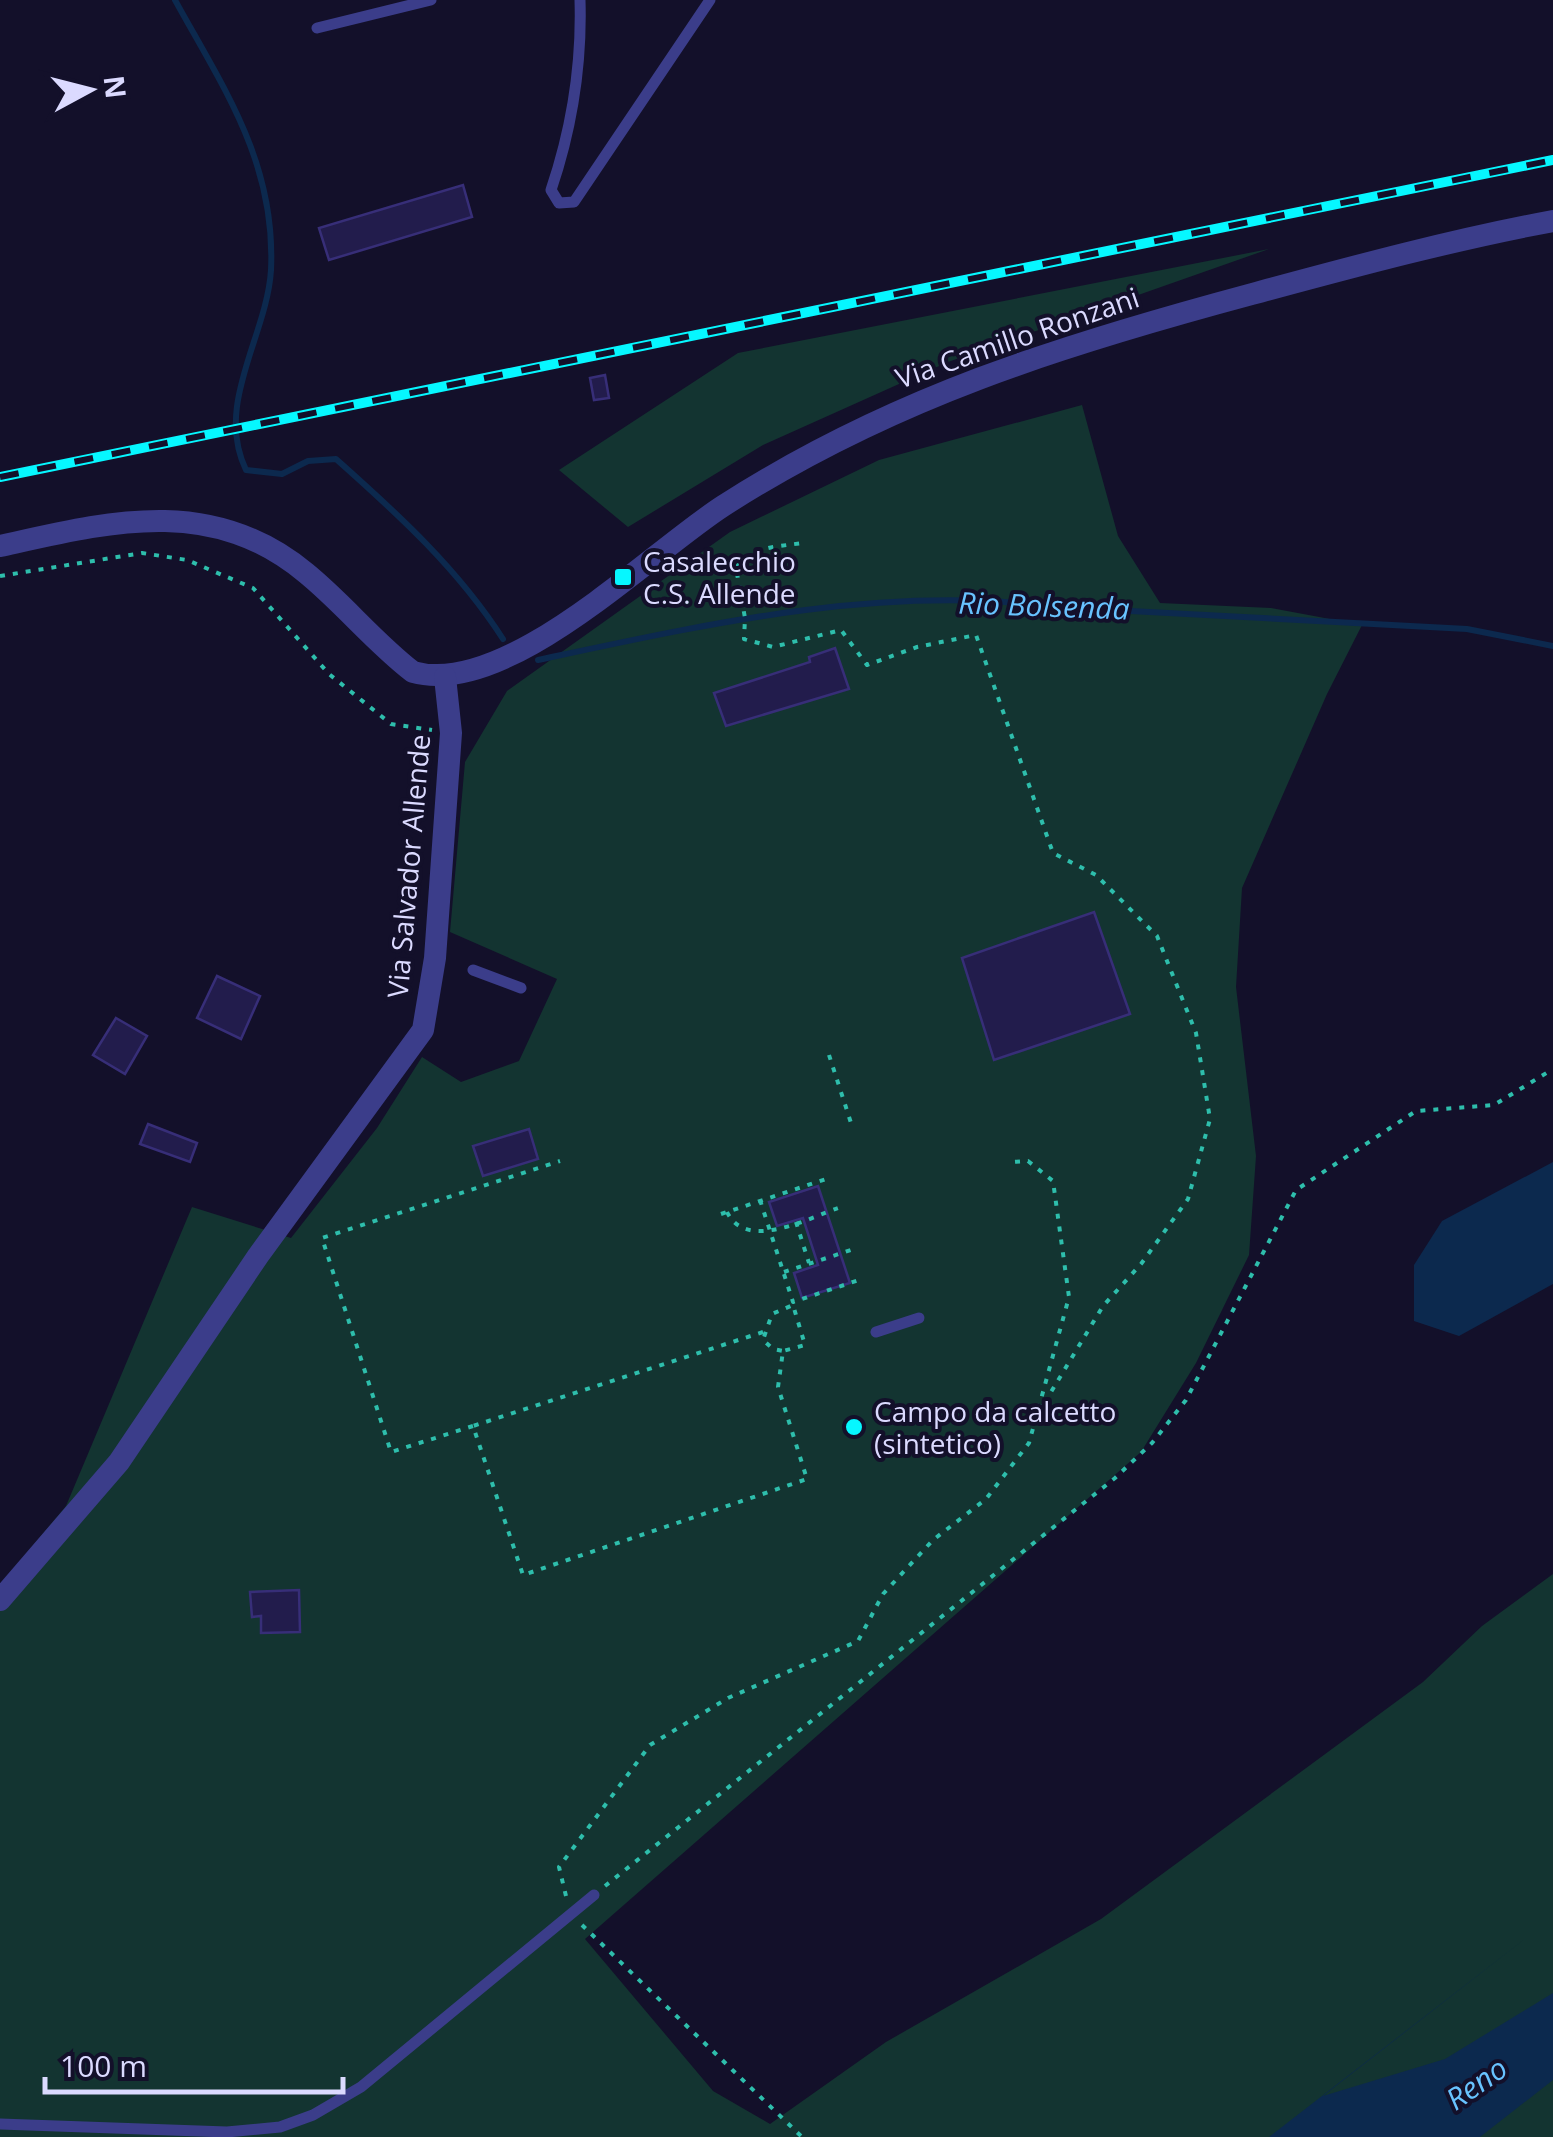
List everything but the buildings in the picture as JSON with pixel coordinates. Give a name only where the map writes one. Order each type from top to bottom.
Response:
[{"type":"street","name":"Via Camillo Ronzani","points":[[444,677],[504,661],[790,465],[910,402],[1134,326],[1452,240],[1553,221]]},
{"type":"street","points":[[0,546],[146,518],[186,520],[226,531],[254,540],[306,572],[413,672],[444,677]]},
{"type":"street","name":"Via Salvador Allende","points":[[0,1600],[119,1462],[258,1256],[423,1030],[435,958],[452,733],[444,677]]},
{"type":"lane","points":[[316,28],[431,0]]},
{"type":"lane","points":[[580,0],[579,72],[570,130],[551,190],[560,203],[574,202],[710,0]]},
{"type":"lane","points":[[472,970],[521,988]]},
{"type":"lane","points":[[876,1332],[920,1318]]},
{"type":"lane","points":[[0,2124],[227,2132],[297,2121],[361,2087],[594,1895]]},
{"type":"path","points":[[736,568],[746,556],[762,549],[802,542]]},
{"type":"path","points":[[0,576],[142,553],[188,560],[253,588],[329,674],[391,724],[452,733]]},
{"type":"path","points":[[656,554],[736,568]]},
{"type":"path","points":[[736,568],[746,618],[744,639],[773,647],[841,630],[867,665],[917,647],[976,635],[1054,854],[1096,875],[1157,936],[1196,1033],[1210,1119],[1188,1200],[1141,1264],[1103,1306],[1041,1409]]},
{"type":"path","points":[[829,1055],[852,1126]]},
{"type":"path","points":[[594,1895],[1115,1478],[1152,1443],[1186,1400],[1296,1190],[1416,1111],[1494,1104],[1553,1070]]},
{"type":"path","points":[[802,2137],[571,1915],[559,1867],[650,1745],[728,1698],[858,1641],[883,1594],[933,1540],[986,1499],[1029,1443],[1069,1297],[1053,1181],[1028,1160],[1013,1162]]},
{"type":"path","points":[[560,1161],[322,1238],[391,1452],[763,1332]]},
{"type":"path","points":[[829,1178],[724,1213],[740,1226],[770,1231],[838,1208]]},
{"type":"path","points":[[760,1200],[783,1272],[793,1304],[805,1344],[783,1351],[763,1340],[772,1314],[793,1304],[860,1280]]},
{"type":"path","points":[[796,1222],[809,1263]]},
{"type":"path","points":[[783,1272],[851,1250]]},
{"type":"path","points":[[473,1426],[522,1575],[807,1479],[778,1387],[783,1351]]},
{"type":"green space","points":[[1269,249],[948,362],[763,445],[628,527],[559,470],[738,353]]},
{"type":"green space","points":[[1082,405],[1118,536],[1160,603],[1271,608],[1362,625],[1327,694],[1242,888],[1236,987],[1256,1156],[1249,1255],[1196,1363],[1141,1452],[585,1939],[713,2091],[770,2124],[886,2042],[1101,1919],[1423,1682],[1482,1626],[1553,1574],[1553,2137],[0,2137],[0,1585],[66,1506],[192,1207],[291,1238],[377,1128],[422,1057],[461,1082],[519,1061],[557,979],[450,932],[465,762],[507,691],[730,532],[879,460]]},
{"type":"water","points":[[1553,1162],[1553,1284],[1459,1336],[1414,1321],[1414,1265],[1442,1221]]},
{"type":"water","name":"Reno","points":[[1553,1917],[1323,2096],[1445,2059],[1553,1993],[1553,2080],[1480,2137],[1269,2137]]},
{"type":"waterway","name":"Rio Bolsenda","points":[[175,0],[243,128],[265,195],[271,270],[236,420],[246,470],[282,474],[308,461],[336,459],[447,566],[503,639]]},
{"type":"waterway","name":"Rio Bolsenda","points":[[538,660],[795,611],[925,601],[990,601],[1467,629],[1553,646]]},
{"type":"railway","points":[[0,477],[1553,160]]},
{"type":"place","name":"Casalecchio C.S. Allende","points":[[623,577]]},
{"type":"place","name":"Campo da calcetto (sintetico)","points":[[854,1427]]}]
